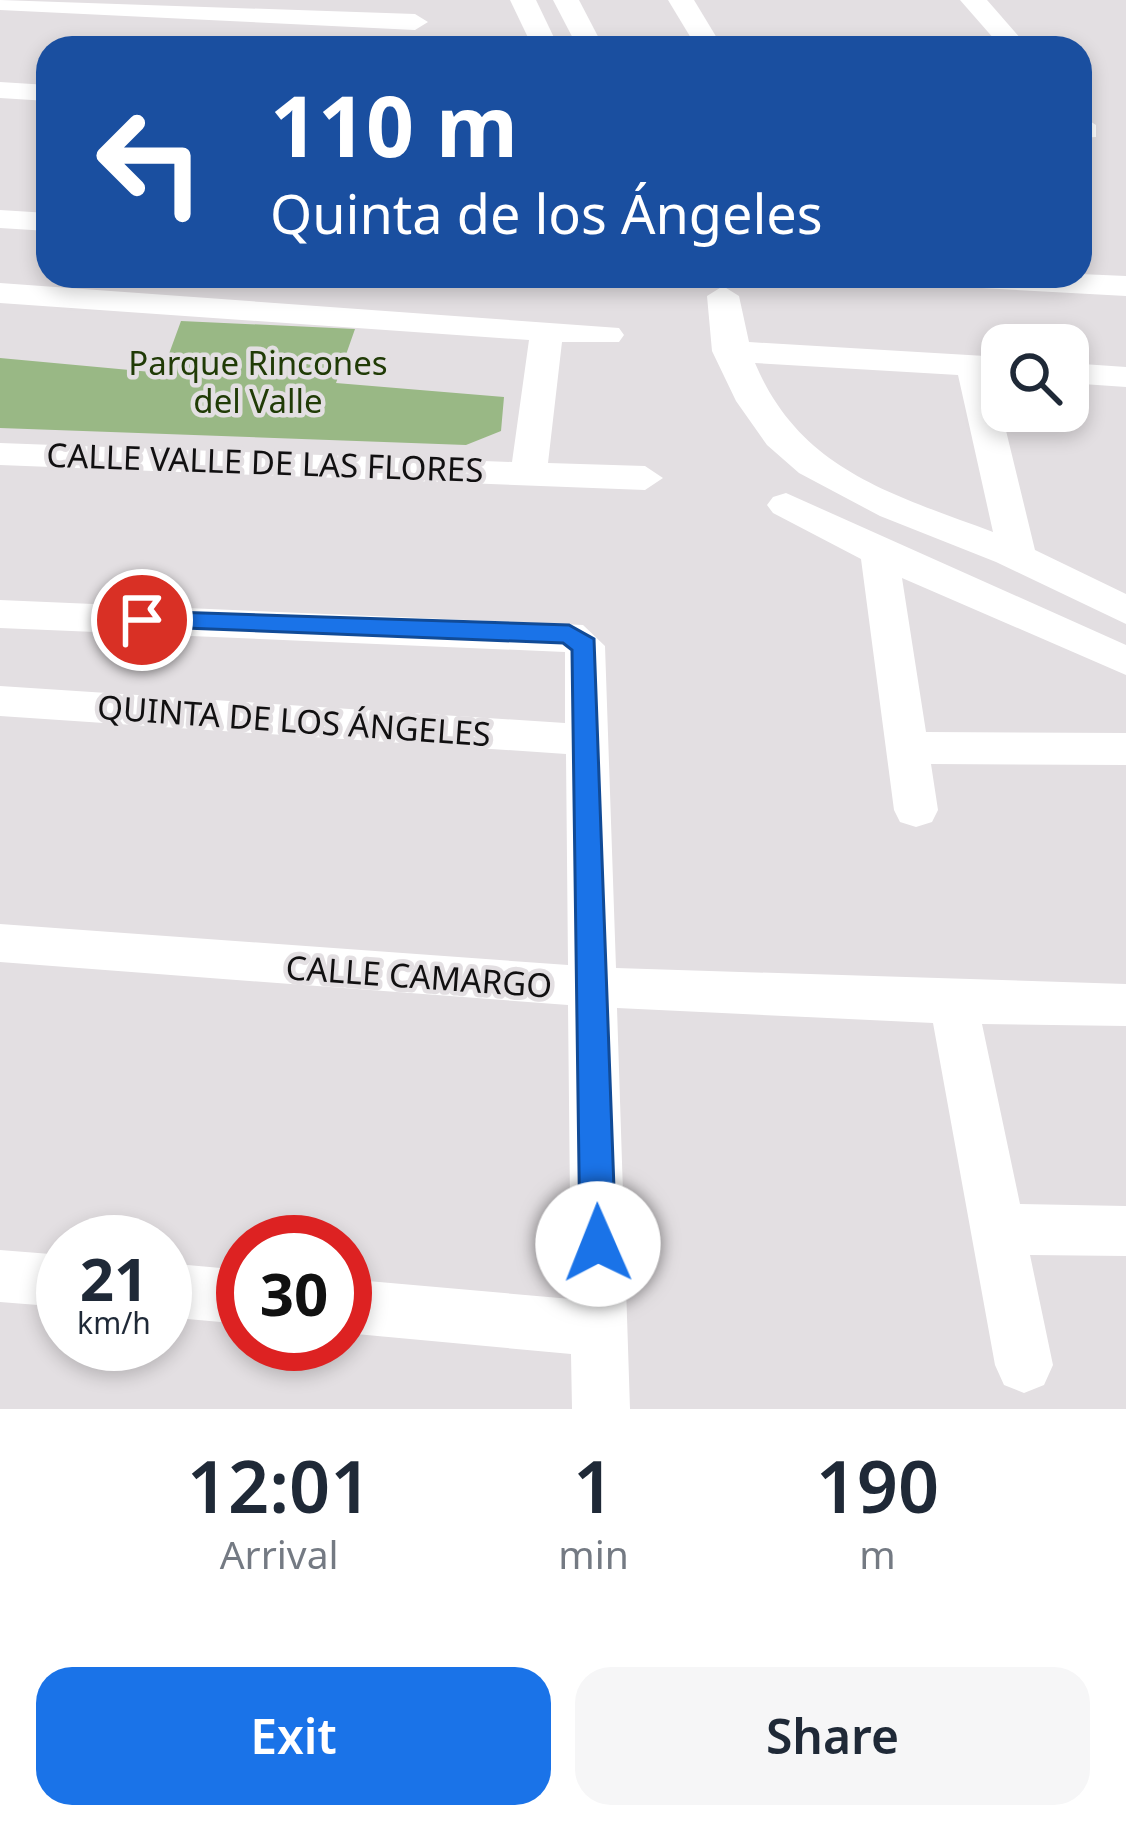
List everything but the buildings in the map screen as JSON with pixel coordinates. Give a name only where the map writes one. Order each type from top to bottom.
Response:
[{"type":"street","points":[[524,0],[541,36]]},
{"type":"street","points":[[566,0],[585,36]]},
{"type":"street","points":[[681,0],[703,36]]},
{"type":"street","points":[[973,0],[1005,36]]},
{"type":"street","points":[[0,2],[416,23]]},
{"type":"street","points":[[0,90],[36,92]]},
{"type":"street","points":[[0,219],[36,221]]},
{"type":"street","points":[[1092,284],[1126,286]]},
{"type":"street","points":[[0,293],[607,335]]},
{"type":"street","points":[[722,296],[729,351],[759,412],[806,464],[854,492],[1017,556],[1126,610]]},
{"type":"street","name":"CALLE VALLE DE LAS FLORES","points":[[530,471],[547,332]]},
{"type":"street","points":[[729,351],[981,366]]},
{"type":"street","points":[[1089,374],[1126,377]]},
{"type":"street","points":[[997,432],[1017,556]]},
{"type":"street","name":"CALLE VALLE DE LAS FLORES","points":[[0,454],[645,478]]},
{"type":"street","points":[[786,505],[879,553],[1126,661]]},
{"type":"street","points":[[879,553],[916,810]]},
{"type":"street","points":[[0,614],[569,634],[587,652],[601,1409]]},
{"type":"street","name":"QUINTA DE LOS ÁNGELES","points":[[0,701],[587,740]]},
{"type":"street","points":[[908,748],[1126,749]]},
{"type":"street","name":"CALLE CAMARGO","points":[[0,943],[593,990],[954,1005],[1126,1005]]},
{"type":"street","points":[[954,1005],[1024,1365]]},
{"type":"street","points":[[998,1229],[1126,1231]]},
{"type":"street","points":[[0,1276],[36,1279]]},
{"type":"street","points":[[372,1308],[600,1329]]},
{"type":"green space","name":"Parque Rincones del Valle","points":[[181,321],[355,329],[336,383],[504,397],[501,431],[466,445],[0,428],[0,358],[162,373]]},
{"type":"route","points":[[142,620],[569,634],[585,646],[598,1244]]}]
